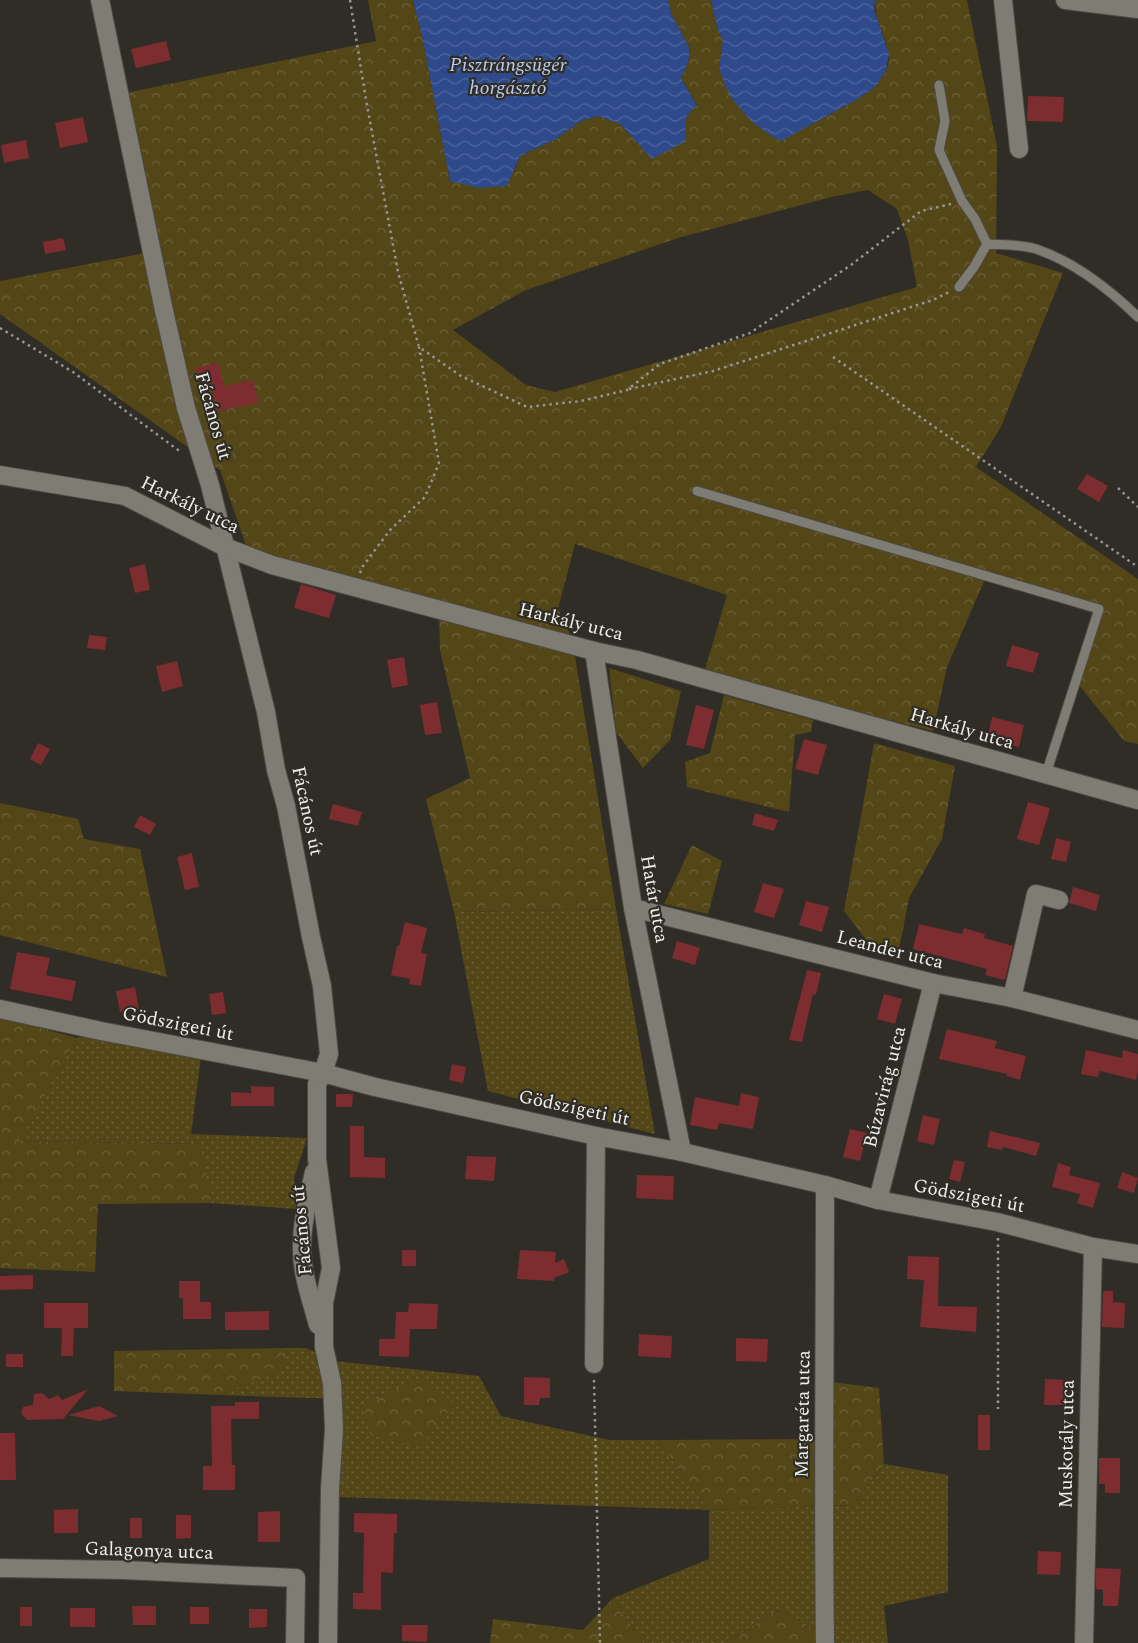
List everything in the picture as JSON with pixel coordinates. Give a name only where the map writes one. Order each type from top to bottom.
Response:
[{"type":"street","name":"Fácános út","points":[[100,0],[167,324],[186,408],[210,485],[266,712],[276,770],[286,806],[322,986],[329,1054],[317,1084],[317,1159],[330,1268],[324,1302],[324,1347],[332,1383],[334,1429],[330,1488],[328,1643]]},
{"type":"street","points":[[1003,0],[1019,149]]},
{"type":"street","points":[[1065,0],[1138,9]]},
{"type":"street","name":"Harkály utca","points":[[0,475],[125,496],[225,547],[272,565],[594,651],[637,660],[1138,800]]},
{"type":"street","name":"Határ utca","points":[[594,651],[633,908],[682,1152]]},
{"type":"street","points":[[1012,998],[1036,894],[1059,900]]},
{"type":"street","name":"Leander utca","points":[[633,908],[933,984],[1012,998],[1138,1030]]},
{"type":"street","name":"Búzavirág utca","points":[[878,1200],[933,984]]},
{"type":"street","name":"Gödszigeti út","points":[[0,1009],[323,1073],[375,1087],[596,1136],[682,1152],[825,1185],[878,1200],[998,1222],[1093,1247],[1138,1254]]},
{"type":"street","points":[[594,1364],[596,1136]]},
{"type":"street","points":[[317,1159],[304,1216],[302,1246],[304,1277],[324,1347]]},
{"type":"street","name":"Margaréta utca","points":[[825,1185],[823,1496],[825,1643]]},
{"type":"street","name":"Muskotály utca","points":[[1084,1643],[1093,1247]]},
{"type":"street","name":"Galagonya utca","points":[[0,1568],[124,1570],[296,1578],[295,1643]]},
{"type":"lane","points":[[939,85],[945,121],[939,150],[962,201],[975,220],[987,244]]},
{"type":"lane","points":[[960,288],[987,244]]},
{"type":"lane","points":[[987,244],[1012,244],[1035,249],[1062,260],[1087,274],[1138,317]]},
{"type":"lane","points":[[698,491],[1099,609],[1046,774]]},
{"type":"path","points":[[350,0],[398,272],[419,347],[439,463],[425,497],[390,530],[363,566],[354,587]]},
{"type":"path","points":[[627,390],[660,364],[750,333],[851,265],[920,211],[962,201]]},
{"type":"path","points":[[419,347],[461,376],[528,407],[581,401],[713,370],[933,300],[960,288]]},
{"type":"path","points":[[0,328],[73,372],[182,454]]},
{"type":"path","points":[[833,357],[1138,566]]},
{"type":"path","points":[[1118,488],[1138,507]]},
{"type":"path","points":[[998,1222],[998,1409]]},
{"type":"path","points":[[594,1364],[600,1643]]},
{"type":"green space","points":[[368,0],[413,0],[422,36],[450,181],[514,172],[520,156],[556,139],[581,121],[598,116],[620,124],[652,159],[685,122],[689,111],[697,105],[681,78],[688,63],[690,49],[672,15],[668,0],[711,0],[718,31],[723,40],[719,68],[807,127],[859,97],[882,76],[888,65],[888,52],[876,14],[875,0],[967,0],[997,146],[996,253],[1063,273],[1001,427],[976,467],[1138,579],[1138,744],[1124,741],[1079,685],[1100,615],[985,579],[947,667],[933,731],[704,673],[727,595],[575,544],[558,609],[572,638],[616,909],[454,912],[426,799],[470,778],[440,650],[439,614],[252,563],[220,470],[0,314],[0,281],[161,250],[126,93],[376,41]],"holes":[[[868,190],[897,209],[908,240],[917,287],[555,392],[526,385],[453,330],[526,290],[678,238],[831,197]]]},
{"type":"green space","points":[[609,668],[681,691],[670,740],[643,768],[616,732]]},
{"type":"green space","points":[[724,695],[813,720],[811,732],[795,735],[789,812],[687,787],[685,762],[710,753]]},
{"type":"green space","points":[[874,743],[955,766],[942,839],[909,898],[898,955],[878,955],[844,911]]},
{"type":"green space","points":[[0,803],[78,819],[84,839],[140,849],[167,977],[0,935]]},
{"type":"green space","points":[[692,845],[722,861],[708,914],[664,904]]},
{"type":"green space","points":[[616,909],[655,1134],[488,1091],[454,912]]},
{"type":"green space","points":[[0,1017],[77,1038],[19,1141],[201,1144],[211,1203],[98,1204],[95,1272],[0,1268]]},
{"type":"green space","points":[[92,1035],[201,1057],[191,1134],[307,1138],[294,1178],[296,1209],[211,1203],[200,1144],[18,1141],[77,1038]]},
{"type":"green space","points":[[287,1348],[306,1348],[334,1361],[479,1376],[501,1416],[609,1440],[658,1440],[709,1510],[337,1497],[343,1399],[218,1395],[285,1369]]},
{"type":"green space","points":[[287,1348],[286,1369],[218,1395],[114,1391],[114,1351]]},
{"type":"green space","points":[[420,1378],[455,1403],[420,1447],[370,1435],[364,1406]]},
{"type":"green space","points":[[815,1380],[879,1388],[884,1464],[853,1505],[709,1510],[658,1440],[815,1439]]},
{"type":"green space","points":[[884,1464],[948,1475],[948,1592],[884,1606],[888,1643],[842,1643],[779,1610],[725,1643],[643,1643],[613,1598],[709,1559],[709,1510],[853,1505]]},
{"type":"green space","points":[[613,1598],[643,1643],[490,1643],[493,1619],[583,1630]]},
{"type":"green space","points":[[779,1610],[842,1643],[725,1643]]},
{"type":"water","name":"Pisztrángsügér horgásztó","points":[[413,0],[668,0],[672,15],[690,49],[688,63],[681,78],[697,106],[687,117],[686,141],[652,159],[620,124],[598,116],[581,121],[556,139],[520,156],[507,186],[479,188],[450,181],[422,36]]},
{"type":"water","points":[[711,0],[875,0],[874,9],[889,54],[886,70],[876,86],[858,99],[781,141],[751,121],[733,100],[726,88],[719,68],[723,40],[718,31]]},
{"type":"building","points":[[166,41],[171,60],[136,68],[131,49]]},
{"type":"building","points":[[1028,96],[1064,97],[1063,122],[1027,121]]},
{"type":"building","points":[[83,117],[88,142],[60,148],[55,123]]},
{"type":"building","points":[[26,140],[29,158],[4,163],[1,145]]},
{"type":"building","points":[[63,238],[66,250],[45,254],[43,242]]},
{"type":"building","points":[[219,363],[224,386],[253,380],[258,403],[217,411],[210,381],[199,383],[196,368]]},
{"type":"building","points":[[1087,474],[1108,486],[1099,502],[1077,489]]},
{"type":"building","points":[[145,564],[150,590],[135,593],[129,568]]},
{"type":"building","points":[[301,584],[336,595],[329,618],[294,608]]},
{"type":"building","points":[[89,635],[107,637],[105,650],[87,648]]},
{"type":"building","points":[[1012,645],[1039,653],[1033,673],[1006,666]]},
{"type":"building","points":[[404,657],[408,685],[392,688],[387,660]]},
{"type":"building","points":[[177,661],[183,686],[162,692],[156,666]]},
{"type":"building","points":[[437,702],[442,733],[425,735],[420,705]]},
{"type":"building","points":[[696,705],[714,710],[704,749],[686,745]]},
{"type":"building","points":[[992,717],[1024,725],[1019,747],[987,739]]},
{"type":"building","points":[[804,739],[827,745],[818,775],[795,769]]},
{"type":"building","points":[[38,743],[50,749],[41,765],[30,759]]},
{"type":"building","points":[[1028,802],[1050,808],[1039,845],[1017,839]]},
{"type":"building","points":[[333,804],[362,812],[358,826],[329,819]]},
{"type":"building","points":[[755,813],[778,820],[774,831],[752,825]]},
{"type":"building","points":[[140,815],[156,824],[150,835],[134,827]]},
{"type":"building","points":[[1056,838],[1071,842],[1066,862],[1051,859]]},
{"type":"building","points":[[192,853],[199,887],[185,890],[177,857]]},
{"type":"building","points":[[763,883],[784,889],[774,918],[754,912]]},
{"type":"building","points":[[1073,887],[1100,895],[1096,911],[1069,903]]},
{"type":"building","points":[[806,901],[829,907],[822,932],[799,925]]},
{"type":"building","points":[[405,922],[427,928],[421,953],[427,954],[421,986],[409,984],[410,979],[391,975],[397,946],[399,946]]},
{"type":"building","points":[[919,924],[962,934],[964,928],[985,934],[984,938],[1013,946],[1005,980],[985,975],[987,969],[913,949]]},
{"type":"building","points":[[677,941],[700,948],[695,965],[672,958]]},
{"type":"building","points":[[17,952],[50,958],[46,975],[76,981],[72,1001],[10,989]]},
{"type":"building","points":[[807,970],[821,973],[816,995],[813,994],[802,1042],[789,1040]]},
{"type":"building","points":[[135,987],[139,1009],[120,1012],[116,991]]},
{"type":"building","points":[[223,992],[226,1013],[212,1015],[209,994]]},
{"type":"building","points":[[884,994],[902,999],[895,1024],[877,1019]]},
{"type":"building","points":[[947,1029],[997,1041],[995,1048],[1026,1056],[1020,1080],[1007,1076],[1007,1074],[939,1059]]},
{"type":"building","points":[[1086,1050],[1122,1058],[1123,1050],[1138,1054],[1136,1080],[1100,1071],[1098,1077],[1081,1074]]},
{"type":"building","points":[[452,1064],[466,1067],[463,1083],[449,1080]]},
{"type":"building","points":[[251,1086],[274,1087],[274,1106],[231,1106],[231,1092],[251,1093]]},
{"type":"building","points":[[741,1093],[759,1097],[753,1129],[719,1123],[717,1130],[690,1125],[695,1097],[739,1106]]},
{"type":"building","points":[[336,1094],[353,1094],[352,1107],[336,1107]]},
{"type":"building","points":[[923,1115],[940,1119],[934,1145],[917,1141]]},
{"type":"building","points":[[350,1126],[364,1126],[364,1157],[385,1158],[385,1178],[350,1177]]},
{"type":"building","points":[[850,1129],[867,1133],[860,1161],[843,1157]]},
{"type":"building","points":[[990,1131],[1040,1143],[1036,1156],[1003,1147],[1002,1150],[987,1147]]},
{"type":"building","points":[[467,1156],[496,1157],[494,1181],[465,1179]]},
{"type":"building","points":[[954,1160],[965,1162],[960,1182],[949,1179]]},
{"type":"building","points":[[1058,1163],[1071,1167],[1069,1175],[1100,1183],[1093,1208],[1077,1203],[1080,1194],[1052,1187]]},
{"type":"building","points":[[1122,1172],[1138,1178],[1134,1193],[1117,1188]]},
{"type":"building","points":[[637,1175],[674,1176],[673,1200],[636,1198]]},
{"type":"building","points":[[402,1250],[416,1250],[416,1266],[402,1266]]},
{"type":"building","points":[[520,1250],[556,1252],[555,1263],[564,1259],[569,1272],[554,1278],[554,1281],[517,1279]]},
{"type":"building","points":[[908,1256],[939,1257],[938,1306],[977,1307],[976,1332],[920,1327],[924,1280],[907,1279]]},
{"type":"building","points":[[33,1275],[33,1289],[0,1290],[0,1276]]},
{"type":"building","points":[[179,1281],[200,1281],[200,1302],[211,1302],[211,1319],[183,1319],[183,1298],[179,1298]]},
{"type":"building","points":[[1103,1291],[1113,1291],[1113,1302],[1125,1303],[1124,1328],[1102,1327]]},
{"type":"building","points":[[44,1303],[88,1303],[88,1328],[74,1328],[73,1356],[61,1356],[62,1328],[44,1328]]},
{"type":"building","points":[[409,1303],[438,1304],[437,1329],[410,1329],[409,1357],[379,1356],[379,1339],[395,1339],[396,1312],[408,1312]]},
{"type":"building","points":[[269,1311],[269,1330],[225,1330],[225,1312]]},
{"type":"building","points":[[639,1334],[672,1336],[671,1358],[638,1356]]},
{"type":"building","points":[[736,1338],[768,1339],[767,1362],[736,1361]]},
{"type":"building","points":[[6,1354],[23,1354],[23,1367],[6,1367]]},
{"type":"building","points":[[524,1377],[550,1378],[550,1398],[540,1398],[539,1405],[524,1405]]},
{"type":"building","points":[[1045,1379],[1069,1380],[1068,1405],[1044,1405]]},
{"type":"building","points":[[88,1389],[63,1419],[27,1420],[21,1413],[23,1407],[33,1405],[34,1394],[42,1393],[49,1399],[58,1395],[62,1400]]},
{"type":"building","points":[[235,1402],[259,1402],[259,1419],[231,1419],[232,1465],[235,1465],[235,1490],[203,1490],[203,1466],[212,1466],[211,1406],[235,1406]]},
{"type":"building","points":[[99,1406],[118,1416],[99,1421],[68,1415]]},
{"type":"building","points":[[978,1415],[990,1415],[990,1450],[978,1450]]},
{"type":"building","points":[[0,1433],[15,1433],[16,1480],[0,1480]]},
{"type":"building","points":[[1099,1458],[1120,1458],[1120,1493],[1105,1493],[1105,1484],[1099,1484]]},
{"type":"building","points":[[78,1509],[78,1533],[54,1533],[54,1510]]},
{"type":"building","points":[[280,1511],[280,1542],[258,1542],[258,1512]]},
{"type":"building","points":[[354,1513],[397,1514],[397,1533],[394,1533],[393,1573],[381,1572],[381,1610],[353,1609],[353,1593],[363,1593],[364,1533],[354,1532]]},
{"type":"building","points":[[176,1515],[191,1515],[191,1538],[176,1539]]},
{"type":"building","points":[[130,1518],[142,1518],[142,1538],[130,1538]]},
{"type":"building","points":[[1038,1551],[1061,1552],[1060,1575],[1037,1574]]},
{"type":"building","points":[[1096,1568],[1121,1569],[1118,1606],[1103,1606],[1103,1590],[1096,1589]]},
{"type":"building","points":[[132,1606],[156,1606],[156,1625],[133,1625]]},
{"type":"building","points":[[20,1607],[32,1607],[32,1626],[20,1626]]},
{"type":"building","points":[[190,1607],[209,1607],[209,1624],[190,1624]]},
{"type":"building","points":[[70,1608],[95,1608],[95,1627],[70,1627]]},
{"type":"building","points":[[249,1609],[267,1609],[267,1627],[249,1628]]},
{"type":"building","points":[[402,1625],[428,1625],[427,1642],[402,1641]]}]
